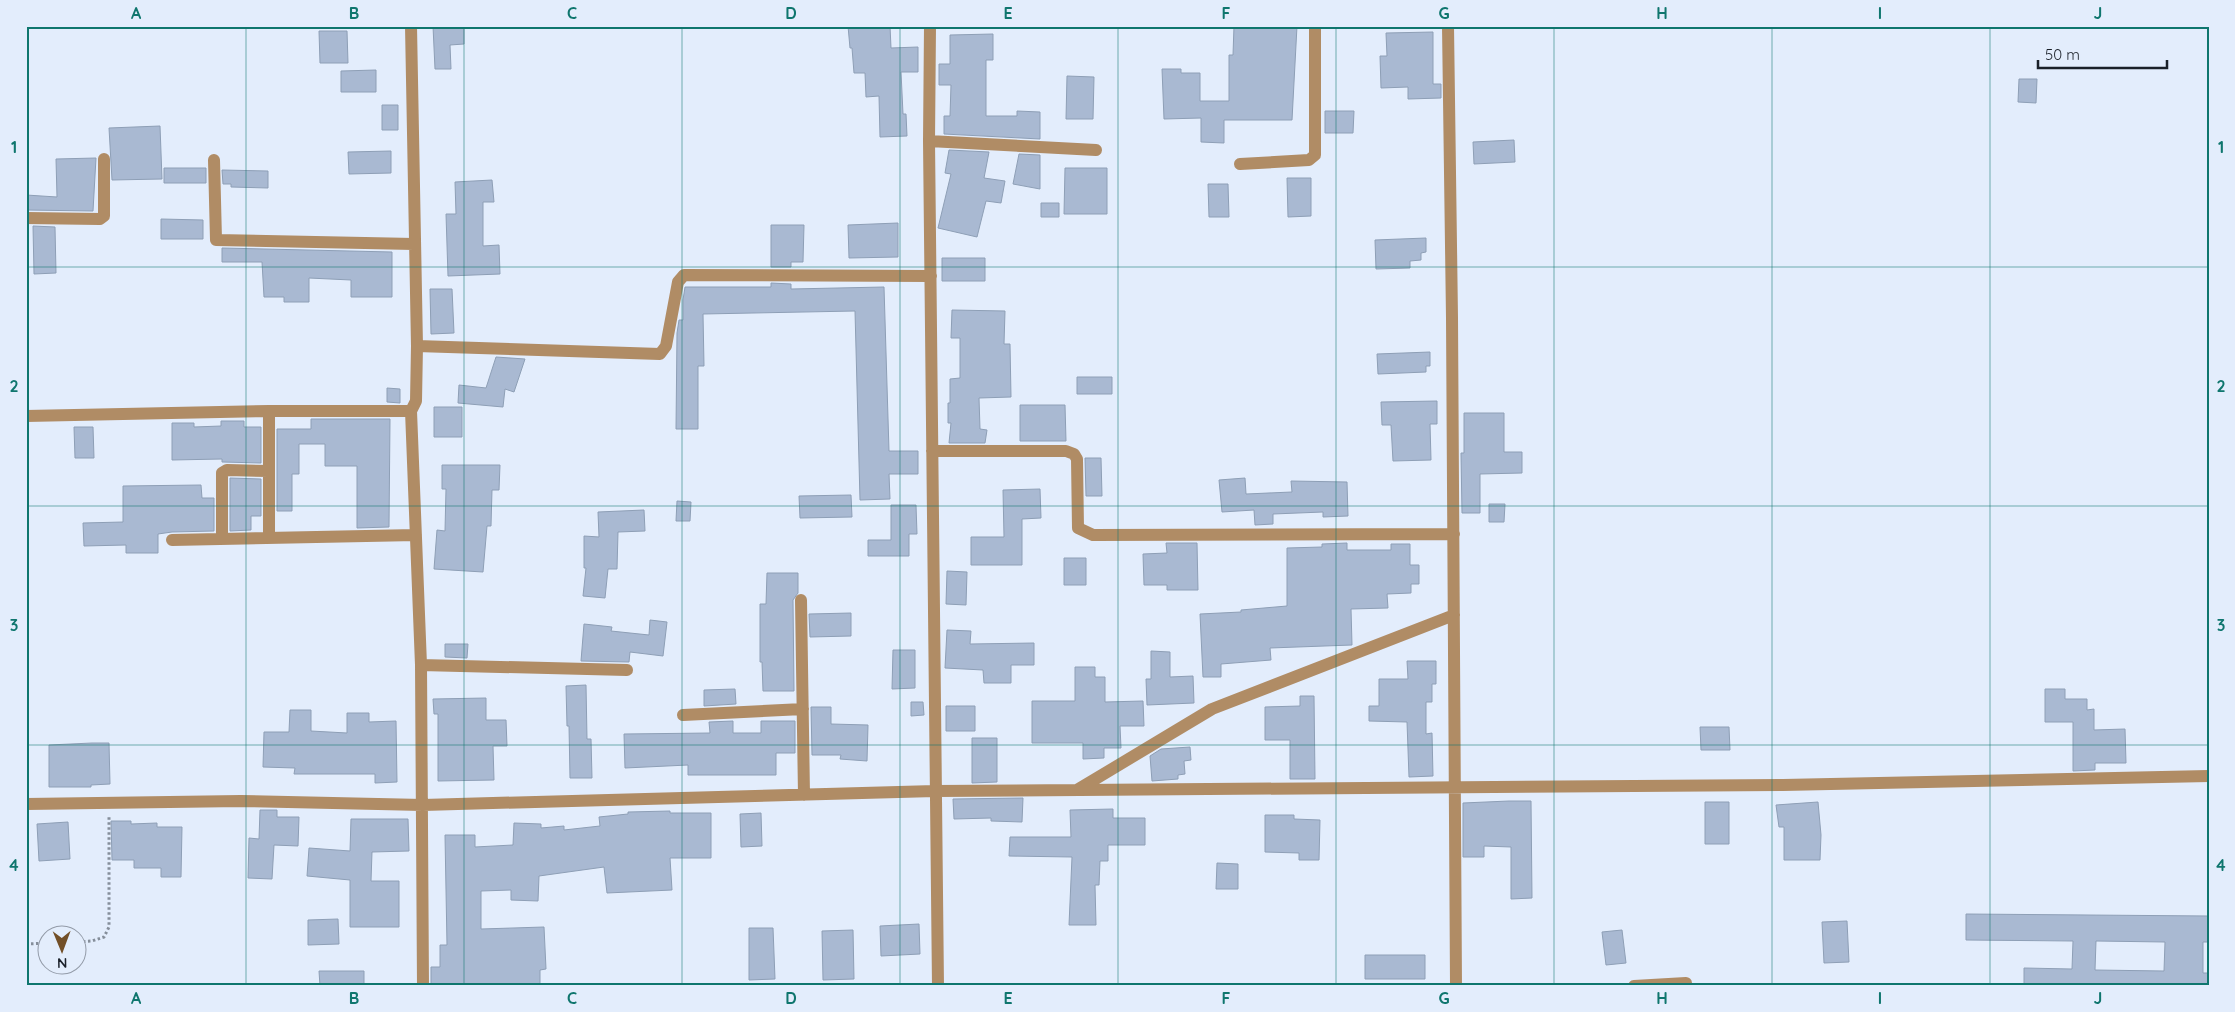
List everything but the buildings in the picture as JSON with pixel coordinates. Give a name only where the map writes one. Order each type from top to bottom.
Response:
[{"type":"street","points":[[411,26],[416,346],[416,401],[411,412],[421,665],[423,986]]},
{"type":"street","points":[[930,26],[929,141],[938,986]]},
{"type":"street","points":[[1240,164],[1309,160],[1315,156],[1315,26]]},
{"type":"street","points":[[1448,26],[1454,534],[1456,986]]},
{"type":"street","points":[[929,141],[1096,150]]},
{"type":"street","points":[[26,218],[100,219],[104,216],[104,159]]},
{"type":"street","points":[[214,160],[216,240],[414,244]]},
{"type":"street","points":[[416,346],[660,354],[666,346],[678,282],[684,276],[931,276]]},
{"type":"street","points":[[26,416],[269,411],[411,412]]},
{"type":"street","points":[[269,411],[269,538]]},
{"type":"street","points":[[932,451],[1066,451],[1074,454],[1077,459],[1078,528],[1093,535],[1454,534]]},
{"type":"street","points":[[222,539],[222,473],[227,470],[268,471]]},
{"type":"street","points":[[172,540],[416,535]]},
{"type":"street","points":[[801,600],[804,795]]},
{"type":"street","points":[[1077,790],[1212,709],[1454,615]]},
{"type":"street","points":[[421,665],[627,670]]},
{"type":"street","points":[[683,715],[802,709]]},
{"type":"street","points":[[26,804],[241,802],[423,805],[935,791],[1783,785],[2209,776]]},
{"type":"street","points":[[1634,986],[1686,983]]},
{"type":"path","points":[[88,941],[104,936],[109,927],[109,803]]}]
